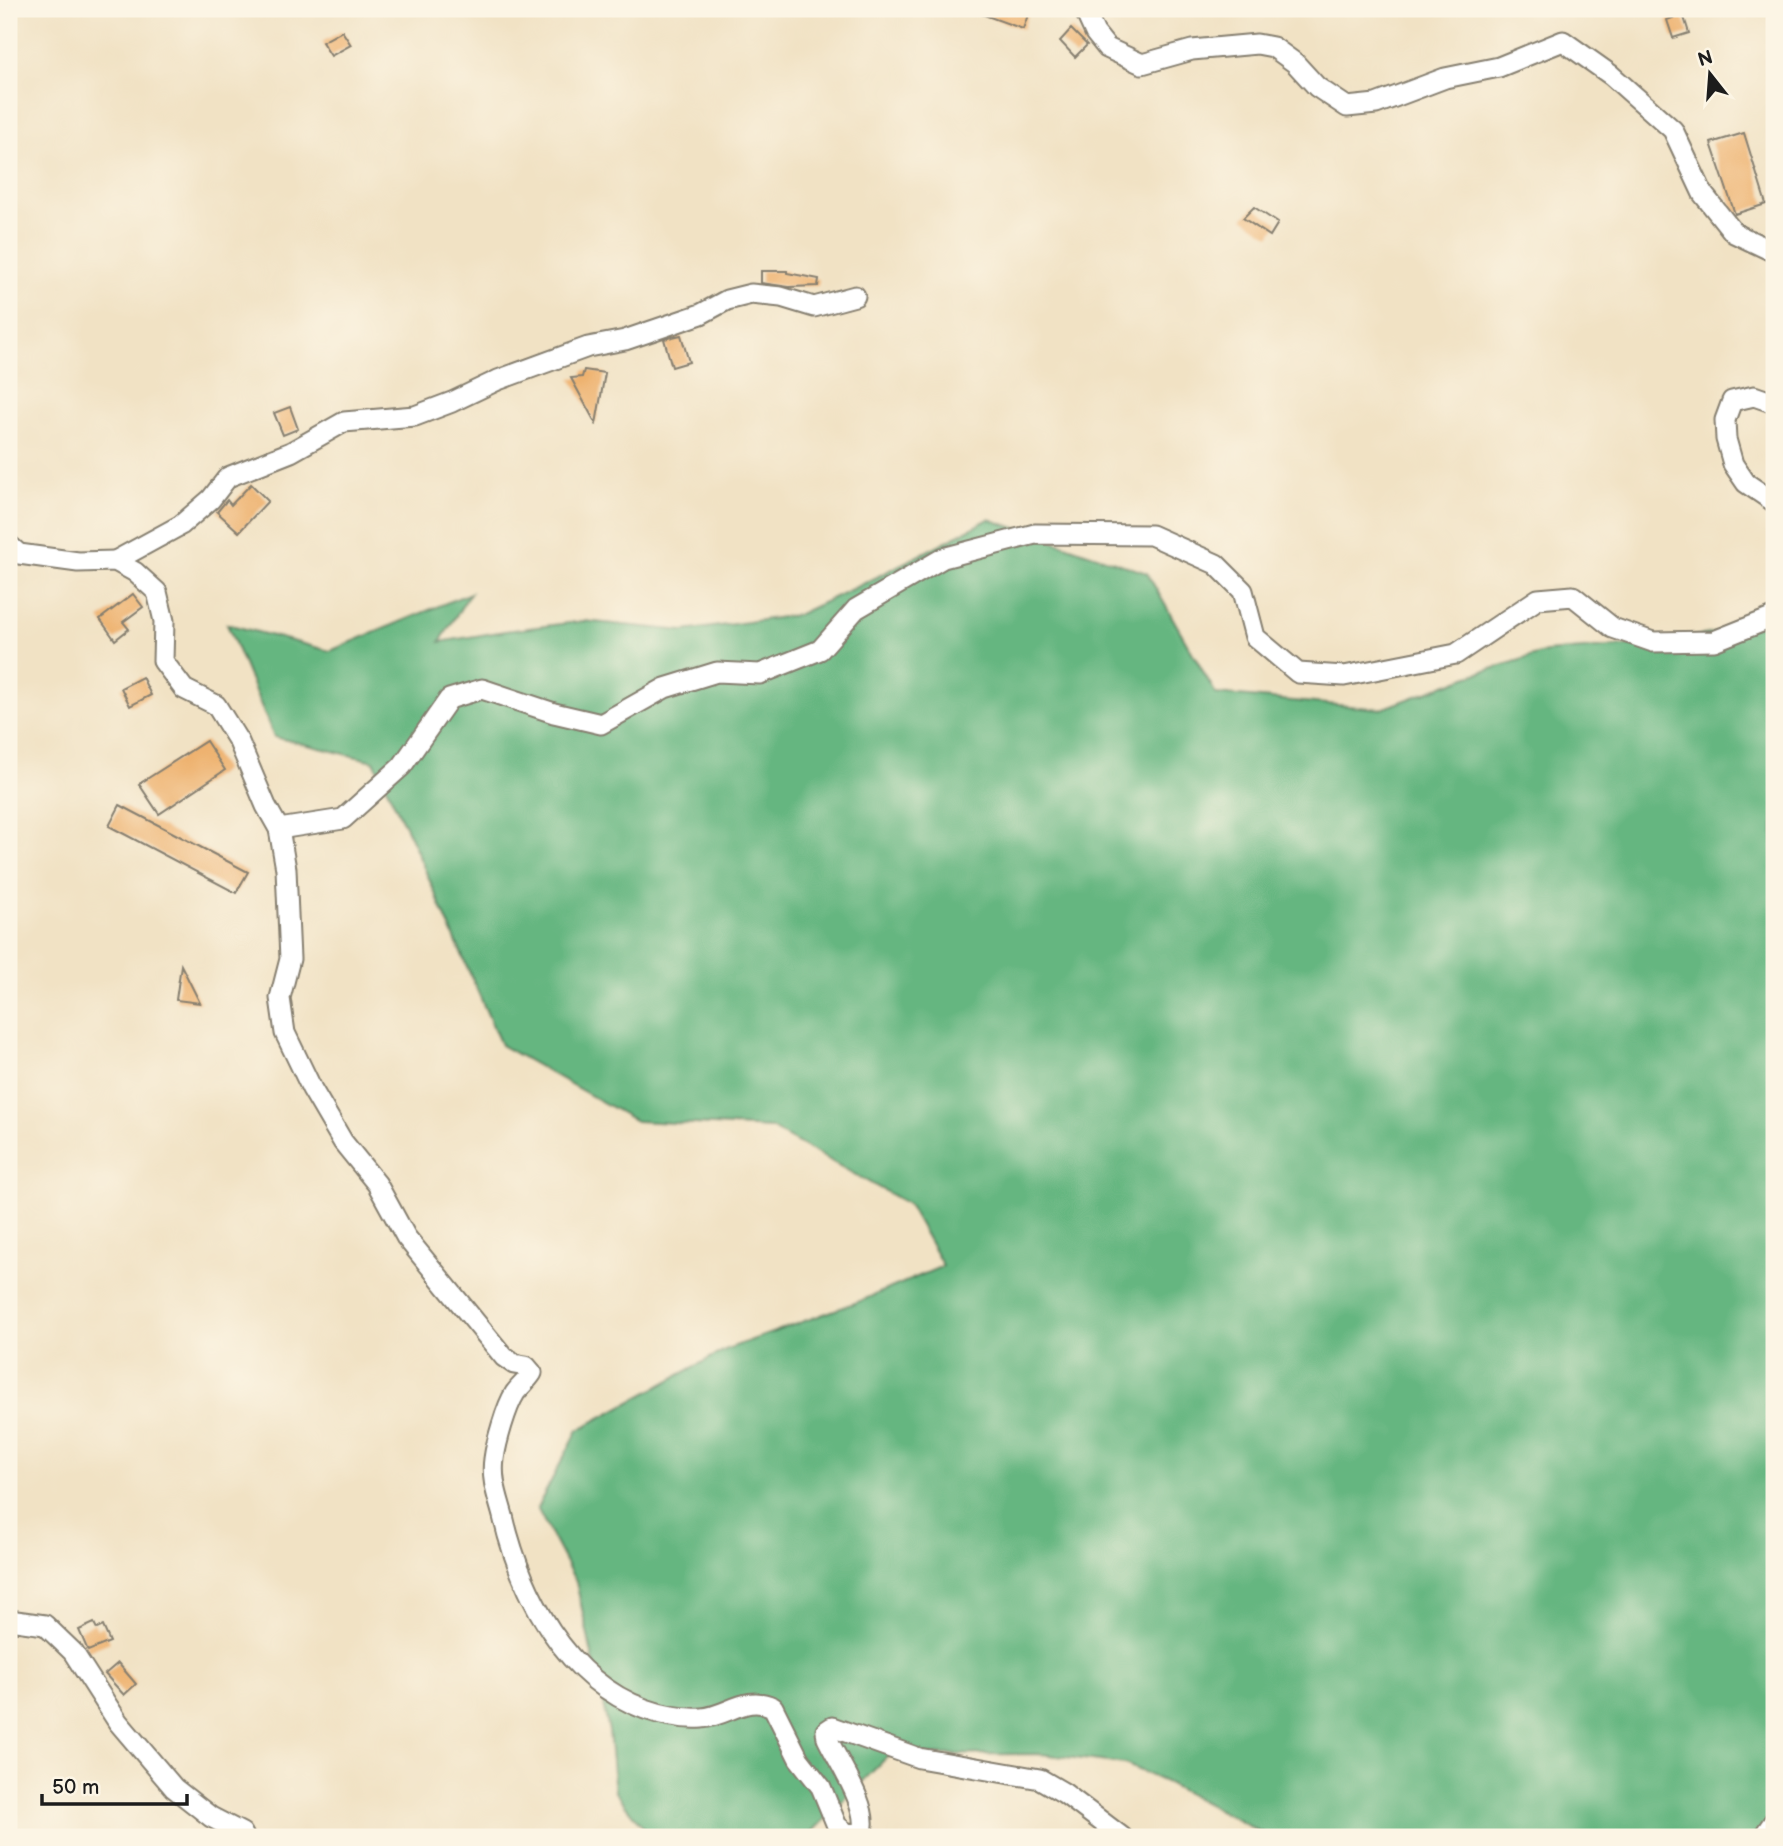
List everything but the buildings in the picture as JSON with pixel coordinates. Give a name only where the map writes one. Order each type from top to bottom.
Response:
[{"type":"street","points":[[1084,9],[1095,33],[1107,48],[1142,64],[1192,50],[1256,44],[1273,47],[1295,63],[1317,87],[1346,107],[1376,104],[1445,78],[1499,67],[1563,41],[1611,75],[1673,130],[1703,194],[1734,233],[1774,252]]},
{"type":"street","points":[[9,545],[19,554],[79,562],[115,561],[181,525],[211,499],[228,477],[291,452],[344,422],[415,416],[453,402],[498,380],[579,350],[625,340],[701,314],[727,300],[751,294],[781,297],[814,307],[855,296]]},
{"type":"street","points":[[1774,403],[1755,396],[1732,401],[1725,420],[1726,439],[1733,464],[1746,483],[1774,502]]},
{"type":"street","points":[[279,829],[343,819],[402,766],[449,699],[482,689],[554,713],[601,723],[665,688],[717,672],[760,674],[820,650],[856,609],[943,558],[1035,534],[1151,535],[1216,564],[1242,591],[1255,637],[1298,673],[1344,676],[1456,653],[1538,599],[1573,596],[1614,628],[1653,642],[1714,641],[1774,617]]},
{"type":"street","points":[[115,561],[135,572],[157,592],[164,621],[163,661],[184,689],[216,705],[239,742],[266,806],[279,829],[286,869],[290,960],[280,998],[285,1033],[318,1100],[343,1142],[377,1184],[406,1237],[504,1357],[514,1364],[526,1366],[532,1374],[510,1403],[495,1450],[494,1487],[515,1563],[553,1634],[569,1656],[590,1676],[621,1698],[663,1714],[701,1718],[755,1702],[773,1707],[799,1759],[821,1787],[837,1826],[848,1834],[862,1831],[864,1825],[854,1792],[827,1738],[826,1731],[832,1727],[919,1758],[1040,1779],[1064,1793],[1122,1837]]},
{"type":"street","points":[[9,1620],[46,1625],[74,1653],[118,1722],[174,1788],[211,1817],[242,1833],[244,1837]]},
{"type":"street","points":[[1763,1837],[1774,1821]]},
{"type":"green space","points":[[989,519],[1147,573],[1216,694],[1382,709],[1469,676],[1546,652],[1657,643],[1774,623],[1774,1837],[1270,1837],[1125,1764],[1040,1754],[889,1755],[807,1837],[651,1837],[615,1792],[609,1731],[576,1582],[537,1508],[578,1430],[727,1349],[865,1299],[943,1266],[908,1204],[771,1128],[636,1121],[501,1045],[416,849],[374,761],[274,737],[227,624],[330,651],[470,593],[440,642],[584,621],[684,631],[797,615]]}]
